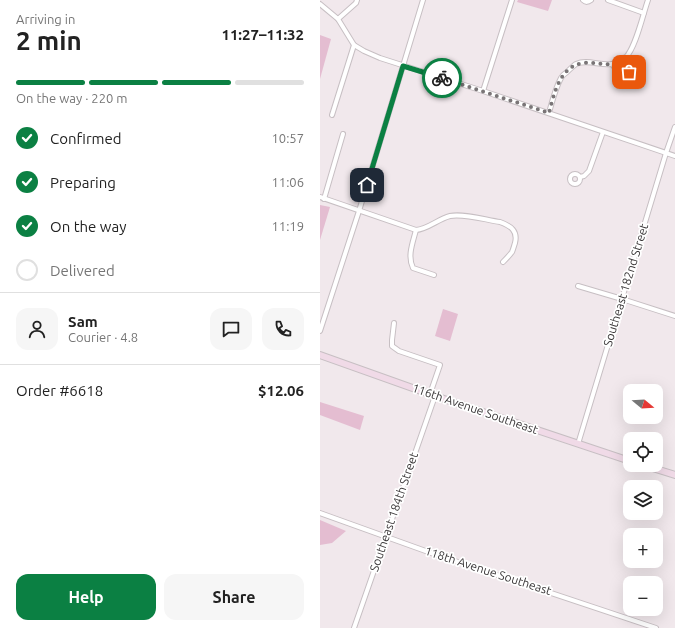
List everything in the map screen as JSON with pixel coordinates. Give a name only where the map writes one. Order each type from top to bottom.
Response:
[{"type":"street","points":[[338,19],[356,3],[357,0]]},
{"type":"street","points":[[320,331],[359,211],[423,0]]},
{"type":"street","points":[[483,91],[512,0]]},
{"type":"street","points":[[583,0],[588,2],[592,0]]},
{"type":"street","points":[[608,0],[644,13]]},
{"type":"street","points":[[549,113],[557,85],[570,69],[577,64],[585,62],[606,65],[612,64],[626,57],[633,48],[648,0]]},
{"type":"street","points":[[320,4],[338,19],[354,45],[364,52],[675,156]]},
{"type":"street","points":[[332,115],[354,45]]},
{"type":"street","points":[[612,64],[620,74],[627,76],[629,74],[629,70],[623,58]]},
{"type":"street","name":"Southeast 182nd Street","points":[[578,444],[675,127]]},
{"type":"street","points":[[580,177],[584,176],[589,171],[603,132]]},
{"type":"street","points":[[343,134],[322,198],[416,230],[422,229],[449,216],[458,215],[506,224],[516,234],[516,239],[512,251],[503,262]]},
{"type":"street","points":[[416,230],[410,256],[413,268],[434,276]]},
{"type":"street","points":[[578,286],[675,316]]},
{"type":"street","name":"Southeast 184th Street","points":[[354,628],[386,537],[432,395],[440,365],[399,351],[392,346],[394,323]]},
{"type":"street","name":"116th Avenue Southeast","points":[[320,355],[432,395],[623,459]]},
{"type":"street","points":[[663,472],[675,476]]},
{"type":"street","name":"118th Avenue Southeast","points":[[320,513],[440,556],[656,628]]},
{"type":"shaded area","points":[[518,0],[552,0],[548,11],[517,2]]},
{"type":"shaded area","points":[[320,35],[331,39],[320,79]]},
{"type":"shaded area","points":[[320,205],[330,207],[320,240]]},
{"type":"shaded area","points":[[443,309],[458,314],[450,341],[435,336]]},
{"type":"shaded area","points":[[320,402],[364,416],[360,430],[320,415]]},
{"type":"shaded area","points":[[320,520],[346,531],[332,543],[320,545]]},
{"type":"way so far","points":[[442,78],[549,113],[557,85],[562,77],[577,64],[585,62],[606,65],[612,64],[620,74],[627,76],[629,72]]},
{"type":"route","points":[[367,185],[403,66],[442,78]]}]
